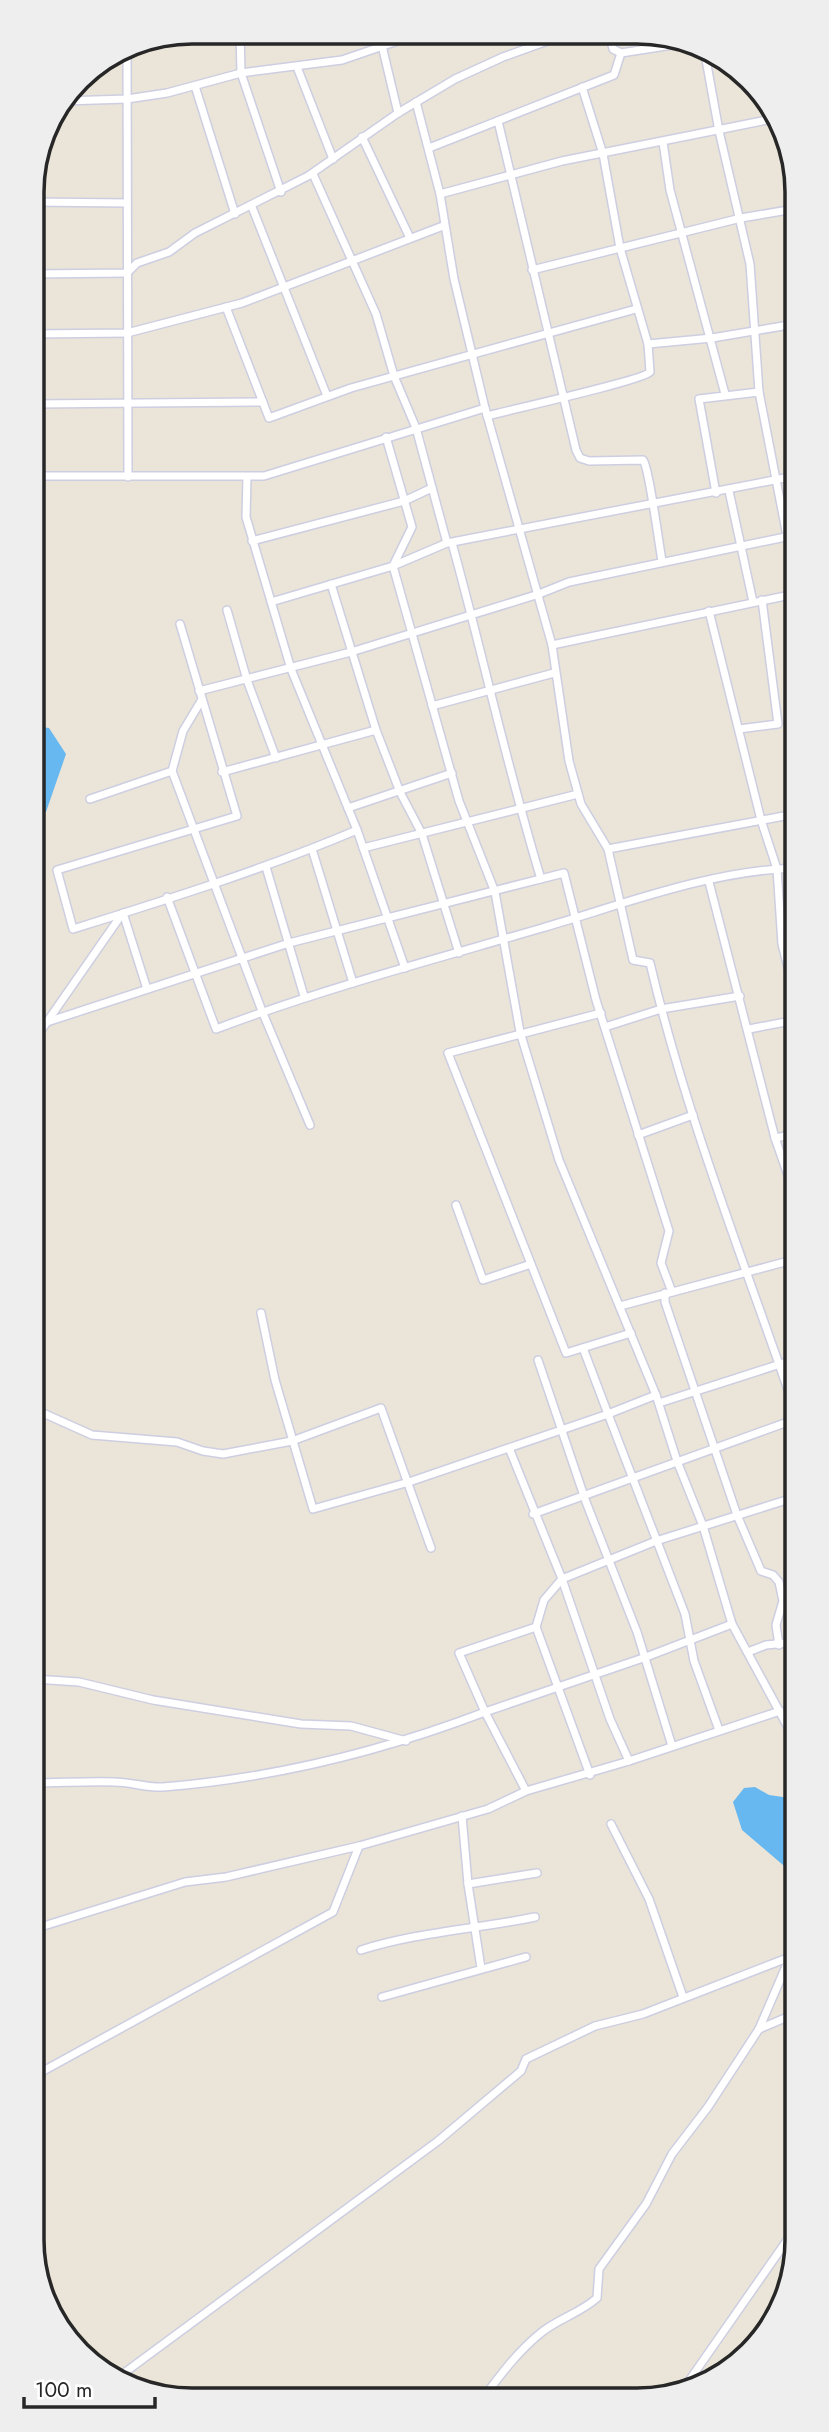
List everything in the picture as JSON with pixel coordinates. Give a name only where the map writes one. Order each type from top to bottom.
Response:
[{"type":"street","points":[[240,44],[241,73],[281,192]]},
{"type":"street","points":[[381,44],[398,113]]},
{"type":"street","points":[[76,100],[127,99],[195,86],[241,73],[355,57],[390,44]]},
{"type":"street","points":[[44,274],[127,273],[137,263],[169,253],[195,233],[252,207],[313,174],[398,113],[469,72],[541,44]]},
{"type":"street","points":[[612,44],[613,49],[621,54],[664,47]]},
{"type":"street","points":[[429,148],[614,75],[621,54]]},
{"type":"street","points":[[127,59],[128,477]]},
{"type":"street","points":[[706,61],[719,131],[750,264],[759,392],[785,513]]},
{"type":"street","points":[[296,67],[333,159]]},
{"type":"street","points":[[195,86],[235,214]]},
{"type":"street","points":[[44,476],[264,476],[416,428],[647,376],[651,369],[648,344],[620,248],[603,154],[582,87]]},
{"type":"street","points":[[416,102],[440,194],[443,226],[471,353],[552,645],[564,737],[578,794],[608,849],[634,960],[650,963],[693,1115],[745,1274],[785,1381]]},
{"type":"street","points":[[440,194],[562,161],[766,120]]},
{"type":"street","points":[[498,121],[546,333],[580,457],[589,461],[643,460],[648,466],[651,505],[662,561]]},
{"type":"street","points":[[362,137],[410,238]]},
{"type":"street","points":[[663,142],[670,190],[725,394]]},
{"type":"street","points":[[313,174],[376,314],[394,376],[416,428],[472,615],[519,809],[541,879]]},
{"type":"street","points":[[44,202],[127,203]]},
{"type":"street","points":[[252,207],[281,287],[327,396]]},
{"type":"street","points":[[532,270],[741,218],[785,211]]},
{"type":"street","points":[[44,334],[127,334],[226,307],[443,226]]},
{"type":"street","points":[[226,307],[269,418],[327,396],[471,353],[636,309]]},
{"type":"street","points":[[648,344],[712,338],[785,325]]},
{"type":"street","points":[[716,492],[699,399],[759,392]]},
{"type":"street","points":[[44,404],[263,402]]},
{"type":"street","points":[[386,438],[412,527],[393,566],[410,634],[452,772],[495,892],[520,1032],[559,1160],[657,1399],[677,1461],[703,1526],[732,1623],[785,1725]]},
{"type":"street","points":[[247,477],[246,517],[291,669],[357,830],[386,920],[405,968]]},
{"type":"street","points":[[271,602],[393,566],[450,543],[785,478]]},
{"type":"street","points":[[252,541],[404,501],[432,488]]},
{"type":"street","points":[[729,491],[753,602]]},
{"type":"street","points":[[199,691],[351,652],[539,594],[569,582],[785,536]]},
{"type":"street","points":[[331,584],[376,730],[400,792],[422,834],[458,953]]},
{"type":"street","points":[[552,645],[785,596]]},
{"type":"street","points":[[739,729],[778,724],[762,600]]},
{"type":"street","points":[[227,610],[247,680],[276,758]]},
{"type":"street","points":[[709,611],[761,821],[777,869],[785,955]]},
{"type":"street","points":[[180,624],[237,816],[57,870],[74,929],[215,881],[266,867],[357,830]]},
{"type":"street","points":[[432,706],[554,673]]},
{"type":"street","points":[[201,701],[183,731],[172,771],[262,1012],[310,1125]]},
{"type":"street","points":[[222,772],[376,730]]},
{"type":"street","points":[[90,799],[172,771]]},
{"type":"street","points":[[348,808],[452,772]]},
{"type":"street","points":[[363,848],[578,794]]},
{"type":"street","points":[[608,849],[785,816]]},
{"type":"street","points":[[313,849],[352,983]]},
{"type":"street","points":[[266,867],[304,996]]},
{"type":"street","points":[[167,897],[216,1029],[304,996],[620,904],[709,882],[785,869]]},
{"type":"street","points":[[47,1022],[289,943],[564,873],[605,1027],[669,1231],[660,1263],[668,1292],[671,1323],[716,1446],[737,1515],[761,1571],[774,1574],[779,1582],[783,1601],[776,1625],[779,1645]]},
{"type":"street","points":[[709,882],[775,1138],[785,1167]]},
{"type":"street","points":[[123,913],[147,989]]},
{"type":"street","points":[[44,1025],[123,913]]},
{"type":"street","points":[[605,1027],[661,1009],[740,996]]},
{"type":"street","points":[[601,1013],[520,1032],[448,1053],[566,1353],[631,1333]]},
{"type":"street","points":[[748,1029],[785,1022]]},
{"type":"street","points":[[638,1135],[693,1115]]},
{"type":"street","points":[[775,1138],[785,1136]]},
{"type":"street","points":[[456,1205],[483,1280],[531,1264]]},
{"type":"street","points":[[620,1306],[785,1262]]},
{"type":"street","points":[[261,1313],[292,1441],[313,1509],[409,1482],[608,1414],[657,1399],[695,1392],[785,1362]]},
{"type":"street","points":[[583,1348],[685,1614],[689,1641],[719,1730]]},
{"type":"street","points":[[538,1360],[584,1495],[646,1657],[673,1746]]},
{"type":"street","points":[[44,1413],[92,1435],[177,1442],[203,1451],[223,1454],[292,1441],[381,1408],[431,1548]]},
{"type":"street","points":[[533,1514],[785,1423]]},
{"type":"street","points":[[509,1448],[533,1514],[562,1579],[594,1675],[629,1761]]},
{"type":"street","points":[[590,1775],[555,1686],[536,1627],[544,1600],[562,1579],[656,1541],[785,1500]]},
{"type":"street","points":[[44,1783],[117,1782],[159,1787],[304,1768],[407,1741],[555,1686],[646,1657],[732,1623]]},
{"type":"street","points":[[526,1791],[485,1712],[460,1653],[536,1627]]},
{"type":"street","points":[[748,1652],[766,1645],[785,1644]]},
{"type":"street","points":[[44,1680],[79,1682],[153,1700],[301,1724],[351,1726],[407,1741]]},
{"type":"street","points":[[44,1925],[185,1882],[226,1877],[359,1846],[488,1809],[526,1791],[590,1775],[780,1711]]},
{"type":"street","points":[[462,1816],[468,1884],[481,1968]]},
{"type":"street","points":[[611,1824],[649,1899],[683,1997]]},
{"type":"street","points":[[44,2070],[332,1912],[359,1846]]},
{"type":"street","points":[[468,1884],[537,1873]]},
{"type":"street","points":[[362,1950],[396,1939],[474,1929],[535,1917]]},
{"type":"street","points":[[382,1997],[481,1968],[526,1958]]},
{"type":"street","points":[[125,2372],[438,2141],[521,2071],[526,2060],[595,2026],[643,2014],[785,1960]]},
{"type":"street","points":[[491,2388],[507,2366],[540,2333],[560,2319],[583,2310],[597,2298],[599,2269],[646,2204],[672,2154],[708,2107],[759,2029],[785,1974]]},
{"type":"street","points":[[759,2029],[785,2018]]},
{"type":"street","points":[[691,2378],[785,2243]]},
{"type":"water","points":[[44,727],[49,728],[66,754],[46,812]]},
{"type":"water","points":[[755,1787],[769,1795],[785,1797],[785,1867],[742,1830],[733,1802],[744,1788]]}]
